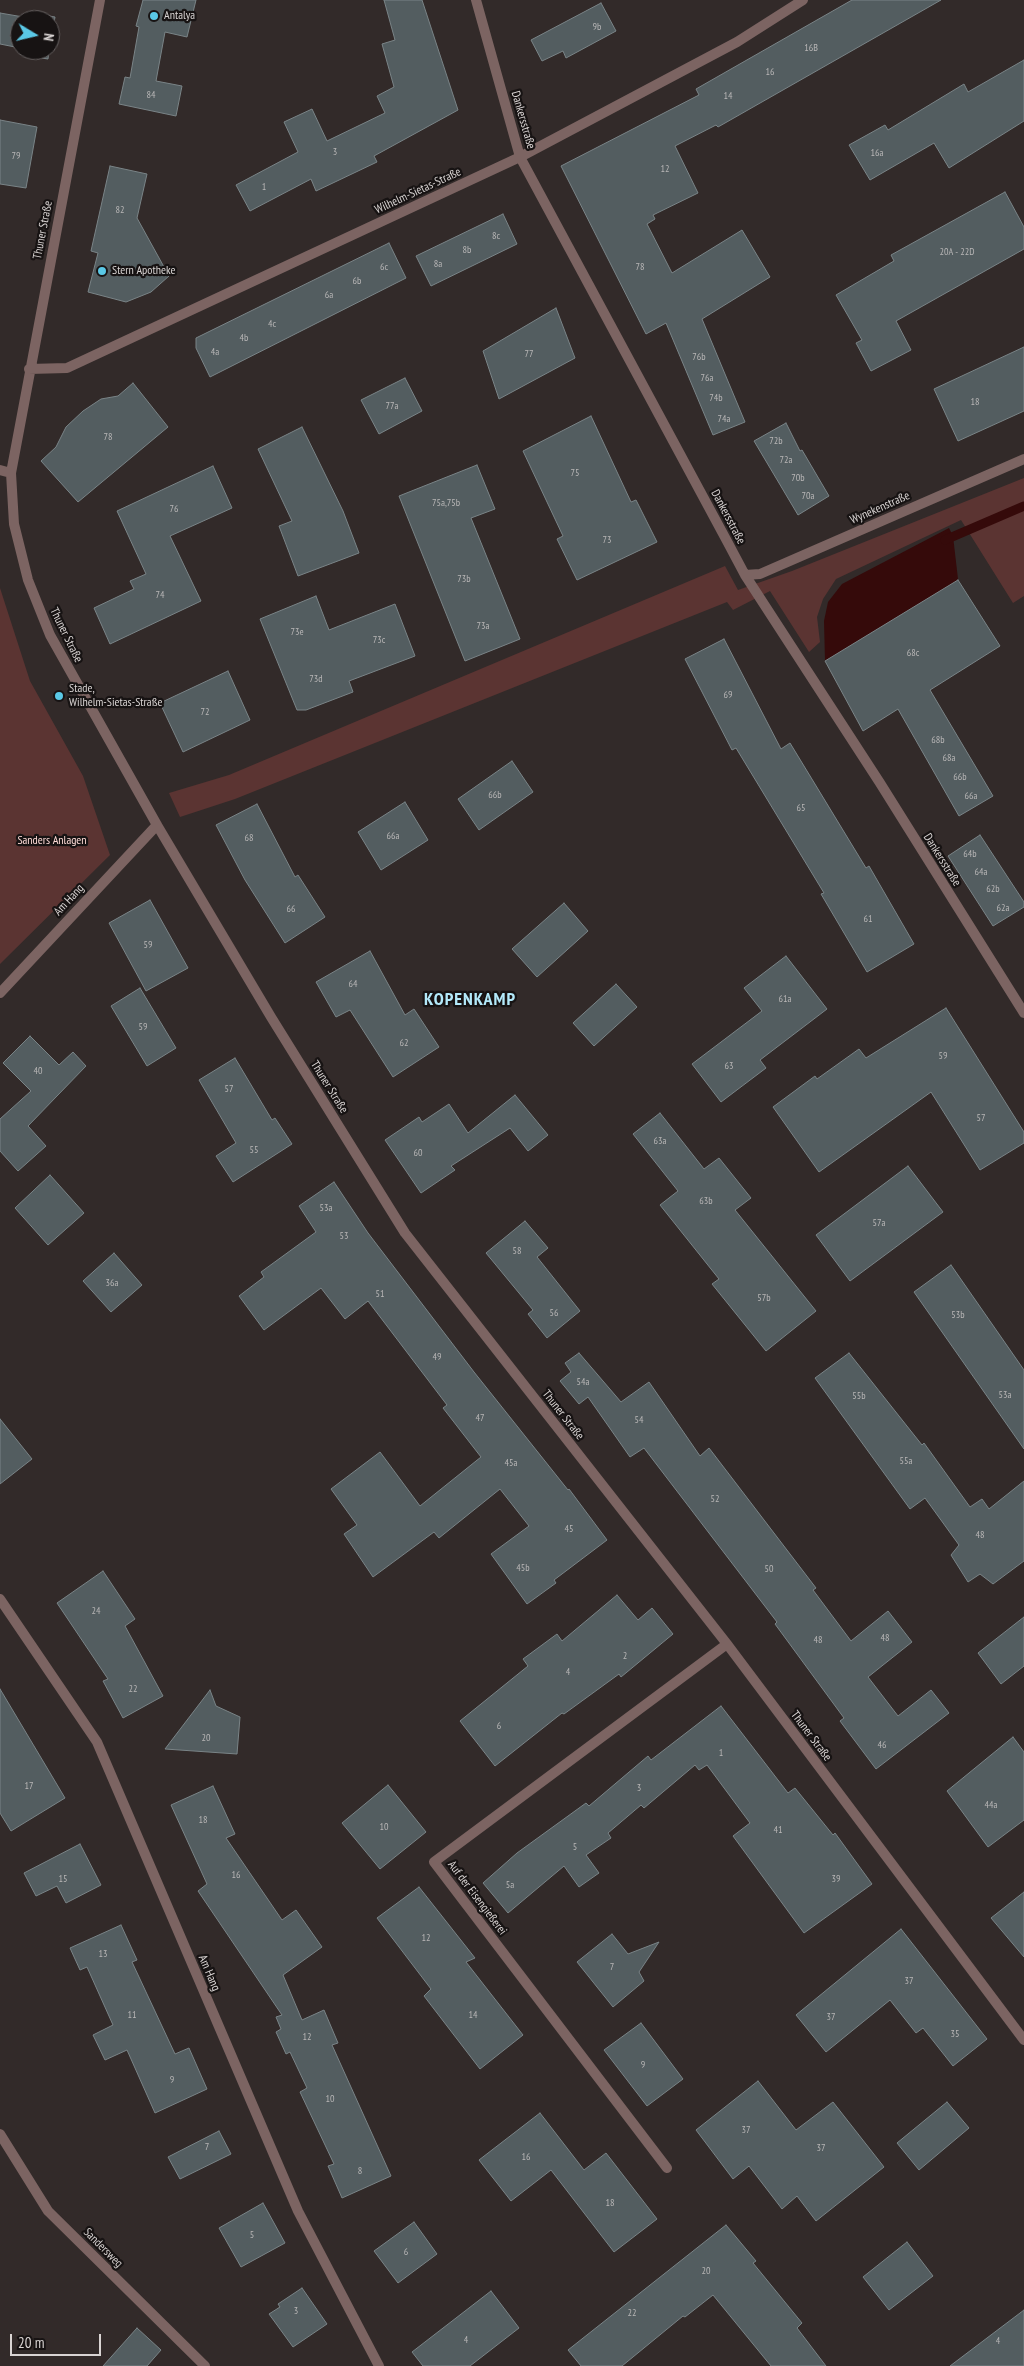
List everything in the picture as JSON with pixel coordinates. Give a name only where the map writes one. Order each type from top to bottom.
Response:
[{"type":"street","name":"Thuner Straße","points":[[100,0],[29,369],[11,473],[14,524],[28,580],[50,635],[157,825],[263,1004],[405,1234],[727,1644],[1024,2040]]},
{"type":"street","name":"Dankersstraße","points":[[476,0],[520,157],[745,575],[885,791],[1024,1013]]},
{"type":"street","name":"Wilhelm-Sietas-Straße","points":[[29,369],[67,368],[520,157],[737,42],[803,0]]},
{"type":"street","name":"Wynekenstraße","points":[[745,575],[760,574],[1024,459]]},
{"type":"street","points":[[0,470],[11,473]]},
{"type":"street","name":"Am Hang","points":[[0,993],[157,825]]},
{"type":"street","name":"Am Hang","points":[[0,1599],[97,1742],[298,2211],[379,2366]]},
{"type":"street","name":"Auf der Eisengießerei","points":[[668,2168],[434,1862],[727,1644]]},
{"type":"street","name":"Sandersweg","points":[[0,2134],[48,2211],[205,2366]]},
{"type":"green space","points":[[1024,478],[1024,596],[1013,603],[961,520],[836,579],[823,599],[817,617],[820,642],[809,652],[770,591],[733,610],[727,602],[235,799],[180,817],[169,793],[229,775],[725,566],[738,590],[792,571]]},
{"type":"green space","name":"Sanders Anlagen","points":[[0,588],[30,681],[83,776],[110,855],[0,964]]},
{"type":"shaded area","points":[[949,528],[953,536],[958,579],[953,584],[825,661],[824,621],[828,602],[842,584]]},
{"type":"building","points":[[143,0],[196,0],[187,37],[165,32],[156,81],[182,86],[176,116],[119,104],[125,77],[130,78],[139,27],[136,26]]},
{"type":"building","points":[[384,0],[422,0],[458,110],[374,156],[377,162],[316,191],[311,179],[250,211],[236,185],[298,152],[284,122],[312,109],[327,141],[385,113],[377,96],[394,87],[382,44],[395,40]]},
{"type":"building","points":[[852,0],[941,0],[718,127],[716,125],[675,146],[698,193],[653,215],[655,219],[647,224],[672,273],[742,230],[770,277],[702,319],[745,422],[713,435],[666,323],[646,334],[561,166],[699,95],[696,89]]},
{"type":"building","points":[[601,3],[616,31],[566,58],[563,51],[542,61],[531,40]]},
{"type":"building","points":[[0,13],[10,15],[10,46],[0,44]]},
{"type":"building","points":[[1024,60],[1024,121],[949,168],[934,143],[870,180],[849,145],[885,125],[888,130],[964,84],[968,92]]},
{"type":"building","points":[[0,120],[37,127],[26,188],[0,184]]},
{"type":"building","points":[[110,166],[147,174],[137,218],[169,276],[151,292],[126,302],[88,292],[98,253],[91,251]]},
{"type":"building","points":[[1005,192],[1024,227],[1024,249],[896,321],[911,350],[871,371],[856,343],[862,340],[836,295],[894,261],[891,255]]},
{"type":"building","points":[[503,214],[517,244],[431,286],[416,256]]},
{"type":"building","points":[[389,243],[406,278],[210,377],[196,348],[196,338]]},
{"type":"building","points":[[556,308],[575,358],[499,399],[483,351]]},
{"type":"building","points":[[1024,347],[1024,411],[958,441],[934,389]]},
{"type":"building","points":[[405,378],[422,411],[379,434],[361,400]]},
{"type":"building","points":[[133,383],[168,427],[78,502],[41,461],[56,447],[66,427],[83,411],[101,399],[118,396]]},
{"type":"building","points":[[591,416],[631,502],[636,500],[657,542],[577,580],[557,539],[563,536],[523,451]]},
{"type":"building","points":[[786,423],[800,451],[802,450],[829,496],[798,515],[754,441]]},
{"type":"building","points":[[302,427],[343,511],[359,553],[298,576],[279,526],[292,521],[258,449]]},
{"type":"building","points":[[477,465],[495,509],[471,518],[520,639],[465,661],[399,496]]},
{"type":"building","points":[[213,466],[232,508],[170,536],[201,601],[110,644],[94,608],[134,589],[130,581],[146,574],[117,511]]},
{"type":"building","points":[[958,580],[1000,646],[930,690],[993,796],[959,816],[898,709],[863,731],[825,661]]},
{"type":"building","points":[[316,596],[329,630],[395,604],[415,656],[349,681],[353,692],[306,710],[297,710],[260,619]]},
{"type":"building","points":[[724,639],[781,749],[790,743],[866,868],[869,866],[914,944],[867,972],[821,894],[824,893],[736,748],[732,750],[685,659]]},
{"type":"building","points":[[228,671],[250,720],[183,752],[160,703]]},
{"type":"building","points":[[512,761],[533,792],[479,830],[458,799]]},
{"type":"building","points":[[405,802],[428,840],[381,870],[358,832]]},
{"type":"building","points":[[257,804],[295,877],[298,875],[325,917],[285,943],[245,880],[216,825]]},
{"type":"building","points":[[980,835],[1024,902],[1024,907],[993,926],[948,856]]},
{"type":"building","points":[[150,900],[188,968],[146,991],[109,923]]},
{"type":"building","points":[[564,903],[588,931],[537,977],[512,949]]},
{"type":"building","points":[[370,951],[405,1015],[414,1009],[439,1047],[393,1077],[350,1010],[336,1017],[316,982]]},
{"type":"building","points":[[786,956],[827,1009],[760,1060],[766,1068],[721,1102],[692,1064],[762,1011],[744,988]]},
{"type":"building","points":[[616,984],[637,1007],[594,1046],[573,1023]]},
{"type":"building","points":[[140,988],[176,1048],[147,1066],[111,1006]]},
{"type":"building","points":[[946,1008],[1024,1132],[1024,1143],[980,1170],[931,1092],[819,1172],[773,1107],[815,1076],[817,1079],[859,1049],[866,1058]]},
{"type":"building","points":[[30,1036],[59,1065],[73,1052],[86,1066],[28,1126],[46,1146],[18,1171],[0,1151],[0,1119],[31,1091],[3,1063]]},
{"type":"building","points":[[235,1058],[272,1120],[275,1118],[292,1144],[233,1182],[216,1156],[236,1143],[199,1080]]},
{"type":"building","points":[[515,1095],[548,1135],[528,1151],[510,1128],[451,1166],[455,1170],[421,1193],[385,1140],[419,1117],[422,1122],[449,1104],[468,1133]]},
{"type":"building","points":[[660,1113],[704,1169],[719,1158],[751,1198],[735,1210],[816,1311],[766,1351],[712,1284],[719,1279],[660,1205],[678,1191],[633,1134]]},
{"type":"building","points":[[908,1166],[943,1212],[850,1281],[816,1235]]},
{"type":"building","points":[[50,1175],[84,1213],[48,1245],[15,1208]]},
{"type":"building","points":[[334,1182],[368,1233],[474,1372],[569,1489],[607,1540],[554,1580],[556,1583],[527,1604],[491,1554],[529,1526],[500,1489],[439,1538],[434,1532],[373,1577],[344,1534],[357,1525],[331,1489],[380,1452],[420,1506],[481,1457],[443,1408],[447,1405],[368,1301],[345,1319],[321,1288],[264,1330],[239,1296],[264,1277],[261,1272],[316,1232],[299,1206]]},
{"type":"building","points":[[525,1221],[548,1248],[537,1257],[580,1311],[547,1338],[528,1314],[533,1310],[486,1253]]},
{"type":"building","points":[[114,1253],[142,1285],[111,1312],[83,1281]]},
{"type":"building","points":[[951,1265],[1024,1370],[1024,1449],[914,1292]]},
{"type":"building","points":[[579,1353],[621,1402],[649,1382],[700,1456],[709,1448],[816,1588],[813,1590],[851,1641],[888,1611],[912,1642],[868,1677],[898,1716],[931,1690],[949,1713],[876,1769],[840,1721],[844,1718],[775,1624],[777,1622],[644,1448],[630,1457],[588,1397],[579,1404],[560,1381],[571,1372],[565,1363]]},
{"type":"building","points":[[849,1353],[922,1445],[924,1443],[970,1507],[982,1499],[989,1509],[1024,1481],[1024,1561],[993,1584],[980,1574],[968,1582],[951,1555],[959,1545],[925,1498],[910,1509],[815,1378]]},
{"type":"building","points":[[0,1419],[32,1459],[0,1484]]},
{"type":"building","points":[[103,1571],[135,1619],[125,1626],[163,1696],[123,1718],[103,1681],[108,1679],[57,1603]]},
{"type":"building","points":[[617,1595],[638,1620],[652,1608],[673,1634],[621,1677],[619,1674],[564,1714],[562,1713],[495,1766],[460,1721],[528,1666],[523,1659],[557,1634],[562,1641]]},
{"type":"building","points":[[1024,1617],[1024,1666],[1001,1684],[978,1653]]},
{"type":"building","points":[[0,1689],[65,1798],[11,1831],[0,1813]]},
{"type":"building","points":[[210,1690],[216,1706],[240,1717],[237,1754],[165,1749]]},
{"type":"building","points":[[721,1706],[788,1793],[795,1788],[833,1835],[835,1833],[872,1884],[804,1933],[733,1836],[750,1823],[707,1765],[699,1770],[695,1765],[644,1808],[641,1805],[608,1833],[611,1838],[586,1855],[599,1873],[579,1887],[564,1866],[508,1913],[483,1883],[517,1853],[586,1803],[589,1806],[648,1756],[651,1760]]},
{"type":"building","points":[[1013,1737],[1024,1752],[1024,1820],[988,1847],[947,1791]]},
{"type":"building","points":[[388,1785],[426,1832],[380,1869],[342,1823]]},
{"type":"building","points":[[213,1786],[235,1834],[226,1838],[282,1920],[296,1910],[322,1947],[283,1975],[302,2020],[324,2010],[338,2043],[332,2045],[391,2176],[342,2198],[328,2166],[334,2164],[300,2092],[307,2088],[290,2052],[286,2054],[276,2032],[281,2029],[276,2017],[282,2015],[198,1891],[207,1884],[171,1805]]},
{"type":"building","points":[[80,1844],[101,1885],[66,1903],[57,1886],[36,1896],[24,1873]]},
{"type":"building","points":[[419,1887],[475,1958],[466,1962],[523,2035],[480,2069],[424,1996],[431,1989],[377,1918]]},
{"type":"building","points":[[1024,1892],[1024,1957],[991,1918]]},
{"type":"building","points":[[121,1925],[137,1960],[132,1962],[175,2054],[189,2048],[207,2089],[155,2113],[127,2050],[105,2060],[93,2035],[113,2025],[87,1967],[80,1970],[70,1948]]},
{"type":"building","points":[[901,1929],[987,2039],[953,2066],[923,2028],[916,2033],[890,2000],[826,2052],[796,2015]]},
{"type":"building","points":[[612,1934],[628,1954],[659,1942],[639,1972],[644,1981],[613,2007],[577,1962]]},
{"type":"building","points":[[641,2023],[683,2079],[647,2106],[604,2050]]},
{"type":"building","points":[[758,2081],[796,2130],[833,2102],[884,2167],[816,2221],[797,2196],[782,2209],[749,2166],[733,2179],[696,2130]]},
{"type":"building","points":[[947,2102],[969,2128],[919,2170],[897,2143]]},
{"type":"building","points":[[540,2113],[584,2170],[606,2153],[657,2219],[614,2252],[551,2170],[511,2201],[479,2160]]},
{"type":"building","points":[[219,2131],[231,2154],[180,2179],[168,2157]]},
{"type":"building","points":[[263,2203],[285,2243],[241,2267],[219,2228]]},
{"type":"building","points":[[414,2222],[437,2254],[398,2283],[374,2251]]},
{"type":"building","points":[[726,2225],[756,2261],[753,2263],[802,2323],[797,2328],[826,2366],[771,2366],[713,2295],[685,2317],[683,2316],[622,2366],[581,2366],[568,2350]]},
{"type":"building","points":[[907,2242],[933,2276],[889,2310],[863,2277]]},
{"type":"building","points":[[302,2288],[327,2324],[293,2347],[269,2314],[280,2307],[278,2304]]},
{"type":"building","points":[[491,2291],[519,2328],[470,2366],[423,2366],[412,2352]]},
{"type":"building","points":[[1024,2310],[1024,2366],[950,2366]]},
{"type":"building","points":[[137,2328],[161,2350],[147,2366],[103,2366]]},
{"type":"waterway","points":[[945,540],[1024,506]]},
{"type":"place","name":"Antalya","points":[[154,16]]},
{"type":"place","name":"Stern Apotheke","points":[[102,271]]},
{"type":"place","name":"Stade, Wilhelm-Sietas-Straße","points":[[59,696]]},
{"type":"district","name":"KOPENKAMP","points":[[470,1000]]}]
